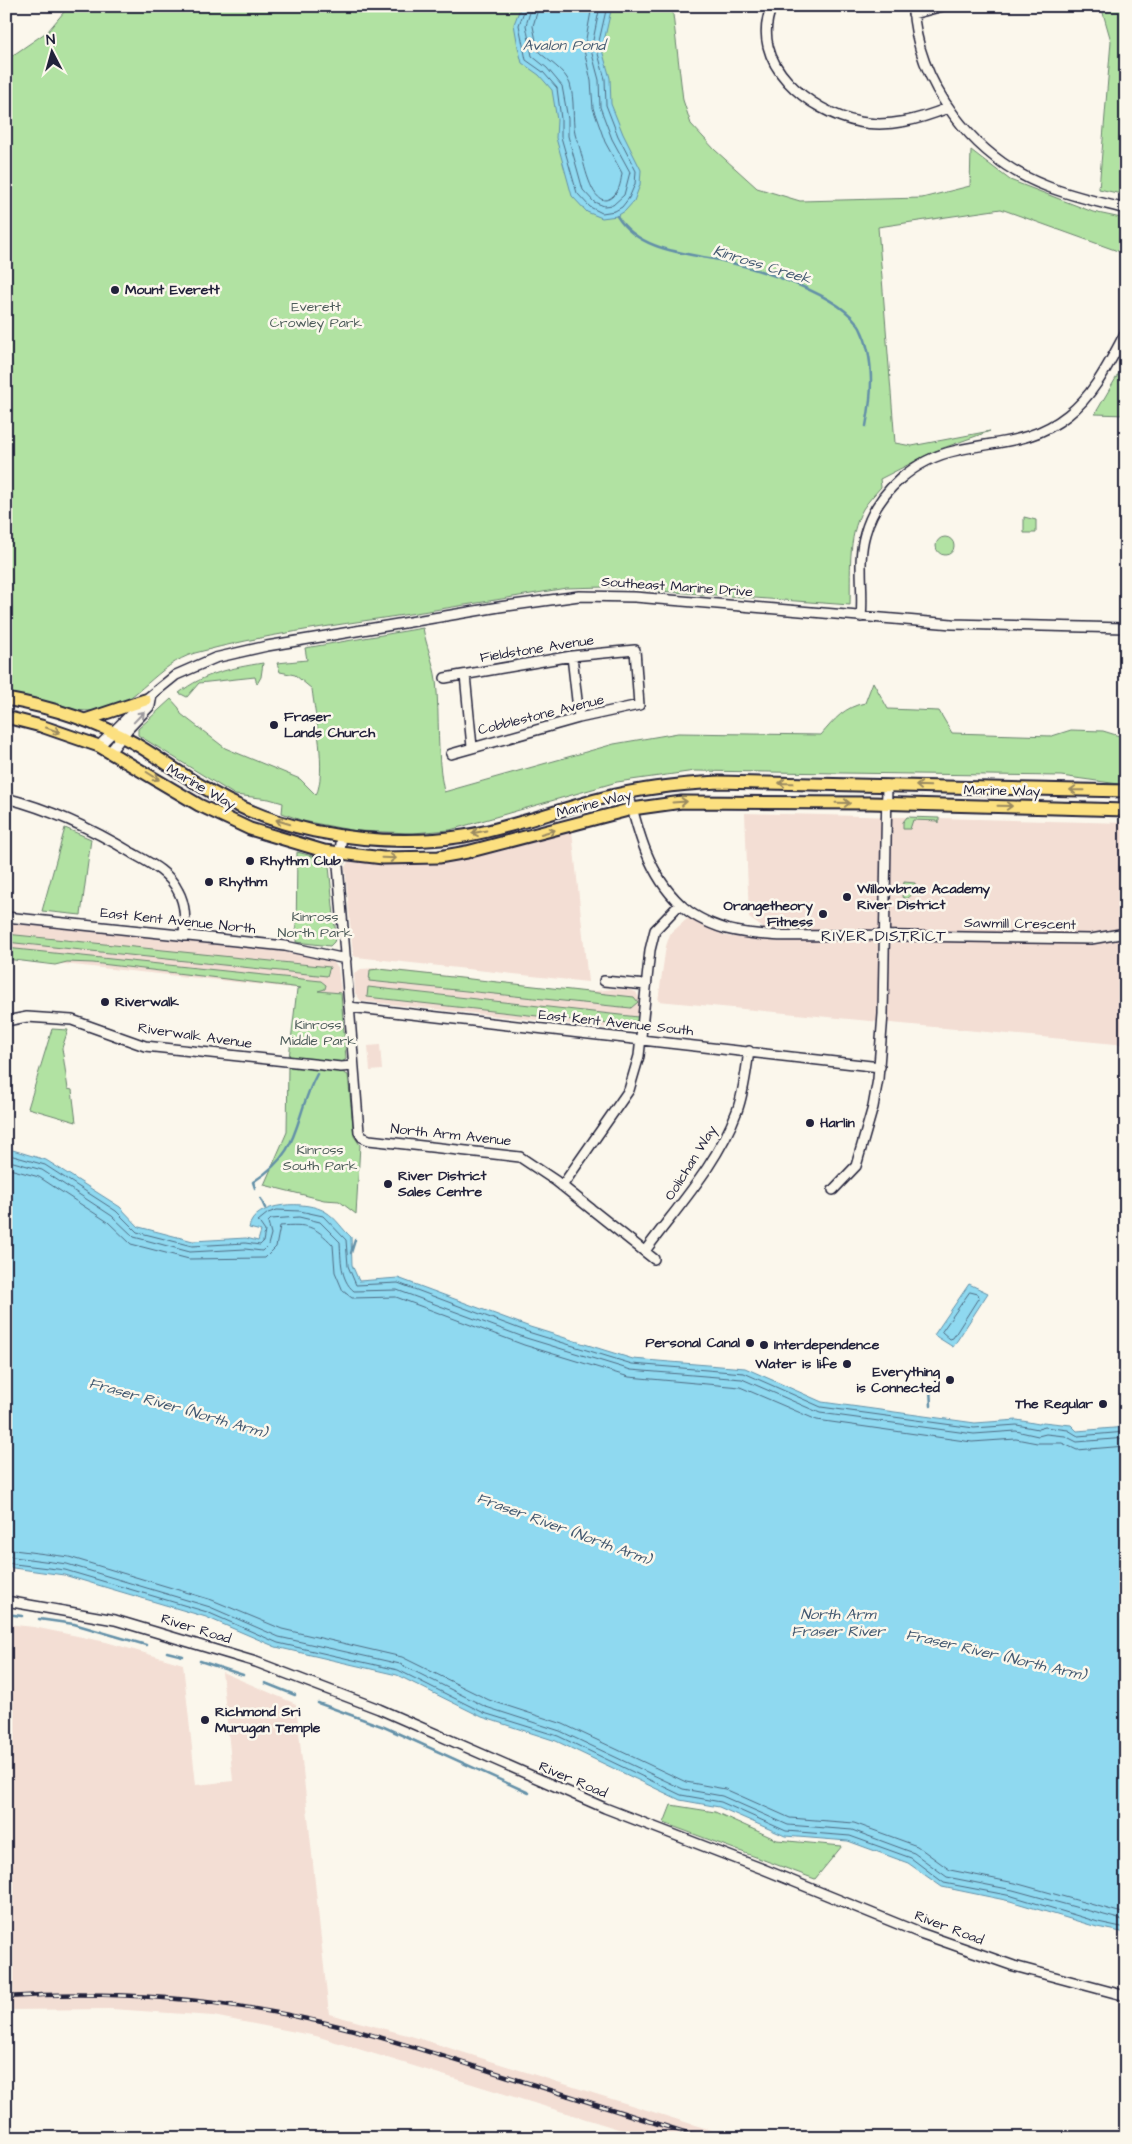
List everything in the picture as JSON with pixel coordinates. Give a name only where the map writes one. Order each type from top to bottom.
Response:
[{"type":"main road","points":[[84,720],[148,697]]},
{"type":"main road","points":[[6,699],[43,707],[84,720],[116,734]]},
{"type":"main road","points":[[6,717],[42,726],[99,746]]},
{"type":"main road","name":"Marine Way","points":[[116,734],[199,785],[251,811],[280,822],[342,836],[391,840],[432,840],[465,836],[628,792],[680,784],[718,782],[1126,790]]},
{"type":"main road","name":"Marine Way","points":[[99,746],[221,816],[279,840],[340,854],[409,858],[458,854],[632,809],[660,804],[711,801],[1126,810]]},
{"type":"street","points":[[772,6],[767,33],[770,51],[778,68],[791,86],[808,101],[830,112],[859,122],[885,124],[912,121],[948,108]]},
{"type":"street","points":[[943,6],[913,10],[921,50],[929,74],[948,108],[969,133],[993,156],[1020,174],[1062,192],[1126,209]]},
{"type":"street","points":[[861,617],[861,560],[865,534],[876,509],[893,485],[907,473],[938,456],[958,450],[1022,439],[1043,431],[1068,416],[1094,387],[1126,332]]},
{"type":"street","name":"Southeast Marine Drive","points":[[99,746],[116,734],[148,697],[185,669],[236,652],[499,607],[579,596],[635,597],[952,624],[1126,628]]},
{"type":"street","name":"Fieldstone Avenue","points":[[445,678],[572,656],[634,650],[639,705]]},
{"type":"street","points":[[572,656],[579,718]]},
{"type":"street","points":[[465,675],[472,747]]},
{"type":"street","name":"Cobblestone Avenue","points":[[451,754],[579,718],[639,705]]},
{"type":"street","name":"Southeast Marine Drive","points":[[110,752],[116,734]]},
{"type":"street","points":[[833,1190],[856,1166],[873,1107],[880,1067],[887,785]]},
{"type":"street","points":[[562,1186],[629,1090],[638,1066],[646,985],[655,930],[680,904],[653,868],[632,809],[628,792]]},
{"type":"street","points":[[6,798],[37,806],[76,821],[161,870],[181,896],[184,913],[184,936]]},
{"type":"street","points":[[342,836],[338,865],[353,1066]]},
{"type":"street","name":"Sawmill Crescent","points":[[680,904],[710,923],[745,932],[1090,940],[1126,933]]},
{"type":"street","name":"East Kent Avenue North","points":[[6,917],[291,947],[346,959]]},
{"type":"street","points":[[604,981],[646,985]]},
{"type":"street","name":"East Kent Avenue South","points":[[348,1007],[880,1067]]},
{"type":"street","name":"Riverwalk Avenue","points":[[6,1021],[27,1017],[49,1017],[91,1025],[145,1046],[341,1067],[353,1066]]},
{"type":"street","name":"Oolichan Way","points":[[645,1251],[690,1194],[724,1141],[737,1110],[750,1051]]},
{"type":"street","name":"North Arm Avenue","points":[[353,1066],[362,1137],[369,1140],[520,1157],[562,1186],[654,1259]]},
{"type":"street","name":"River Road","points":[[6,1601],[61,1609],[115,1620],[256,1662],[380,1709],[605,1808],[764,1869],[920,1933],[1014,1966],[1126,1996]]},
{"type":"shaded area","points":[[745,813],[1126,823],[1126,928],[1120,930],[1126,934],[1126,1045],[658,1001],[666,946],[670,934],[688,918],[726,936],[783,942],[749,918]]},
{"type":"shaded area","points":[[572,831],[588,982],[356,957],[353,955],[345,867],[348,862],[405,864],[451,861],[497,852]]},
{"type":"shaded area","points":[[6,922],[286,952],[332,961],[338,967],[341,993],[6,958]]},
{"type":"shaded area","points":[[377,968],[588,992],[613,989],[630,990],[636,992],[640,1000],[638,1022],[635,1029],[627,1030],[361,1001],[355,993],[354,973],[361,969]]},
{"type":"shaded area","points":[[380,1045],[382,1070],[370,1071],[368,1046]]},
{"type":"shaded area","points":[[6,1624],[34,1627],[106,1642],[183,1664],[196,1785],[233,1781],[222,1672],[296,1704],[329,2014],[411,2036],[736,2138],[640,2138],[628,2132],[316,2036],[213,2016],[112,2009],[6,2010]]},
{"type":"green space","name":"Everett Crowley Park","points":[[69,6],[672,6],[683,100],[691,124],[715,150],[757,188],[800,201],[922,198],[970,186],[971,150],[1010,180],[1093,212],[1126,219],[1126,254],[1001,209],[878,227],[895,443],[912,446],[990,431],[935,451],[880,479],[881,487],[863,509],[854,531],[851,556],[850,605],[605,587],[566,588],[245,641],[182,658],[158,674],[126,700],[115,706],[91,711],[54,706],[6,692],[6,60],[48,31]]},
{"type":"green space","points":[[1101,6],[1126,6],[1126,195],[1099,189],[1111,41]]},
{"type":"green space","points":[[1126,361],[1126,415],[1095,414]]},
{"type":"green space","points":[[1024,517],[1036,520],[1036,533],[1024,533]]},
{"type":"green space","points":[[941,537],[949,537],[954,542],[952,553],[941,555],[936,550],[936,542]]},
{"type":"green space","points":[[423,628],[436,680],[440,764],[444,792],[614,744],[678,733],[821,735],[851,707],[865,703],[873,682],[888,709],[939,711],[952,733],[1052,736],[1071,730],[1103,731],[1126,738],[1126,785],[1061,776],[695,771],[617,782],[450,830],[413,833],[356,831],[303,821],[282,813],[283,803],[269,799],[235,795],[138,735],[138,729],[171,699],[179,708],[181,714],[225,748],[300,779],[316,795],[319,785],[320,759],[312,689],[295,675],[280,672],[277,663],[307,660],[305,648]]},
{"type":"green space","points":[[263,663],[261,677],[257,684],[255,677],[199,683],[187,697],[179,693],[198,681],[219,672]]},
{"type":"green space","points":[[907,817],[939,818],[939,823],[938,821],[913,820],[910,829],[903,829],[903,822]]},
{"type":"green space","points":[[65,828],[91,839],[81,915],[42,911]]},
{"type":"green space","name":"Kinross North Park","points":[[297,852],[324,859],[329,866],[336,936],[330,946],[296,942]]},
{"type":"green space","points":[[904,882],[915,883],[916,891],[907,899],[902,897]]},
{"type":"green space","points":[[6,934],[330,967],[327,976],[6,942]]},
{"type":"green space","name":"Kinross Middle Park","points":[[6,948],[321,981],[326,985],[325,989],[318,991],[341,993],[346,1059],[341,1063],[289,1058],[297,989],[301,988],[93,963],[67,962],[55,965],[6,959]]},
{"type":"green space","points":[[379,969],[634,997],[638,1002],[631,1008],[369,981],[370,970]]},
{"type":"green space","points":[[368,987],[638,1017],[636,1027],[367,997]]},
{"type":"green space","points":[[52,1029],[68,1030],[62,1048],[68,1089],[72,1090],[76,1122],[28,1108]]},
{"type":"green space","name":"Kinross South Park","points":[[288,1066],[342,1072],[348,1075],[354,1136],[360,1145],[356,1214],[339,1201],[324,1200],[264,1185],[287,1132]]},
{"type":"green space","points":[[671,1805],[715,1812],[777,1840],[842,1846],[815,1879],[664,1823]]},
{"type":"water","name":"Avalon Pond","points":[[521,6],[612,6],[602,50],[610,78],[611,104],[641,170],[640,185],[634,201],[625,211],[617,216],[602,218],[587,212],[572,196],[556,138],[557,120],[552,90],[539,75],[522,63],[514,24]]},
{"type":"water","name":"North Arm Fraser River","points":[[6,1148],[46,1160],[120,1207],[139,1227],[193,1241],[246,1238],[258,1241],[261,1231],[249,1228],[253,1219],[260,1212],[282,1205],[318,1208],[330,1215],[351,1237],[352,1265],[359,1281],[398,1278],[530,1327],[633,1359],[745,1368],[822,1402],[975,1423],[1017,1420],[1039,1424],[1043,1422],[1071,1425],[1077,1431],[1126,1427],[1126,1933],[1097,1927],[1010,1901],[942,1887],[908,1863],[848,1841],[785,1836],[719,1807],[680,1800],[556,1741],[482,1717],[397,1675],[276,1647],[206,1617],[64,1575],[6,1567]]},
{"type":"water","points":[[969,1284],[988,1293],[953,1347],[934,1335]]},
{"type":"waterway","name":"Kinross Creek","points":[[617,216],[626,227],[649,243],[676,252],[754,269],[797,284],[836,304],[860,328],[868,351],[871,389],[866,426]]},
{"type":"waterway","points":[[255,1188],[253,1182],[281,1158],[289,1145],[295,1133],[309,1090],[317,1074]]},
{"type":"waterway","points":[[261,1199],[265,1208]]},
{"type":"waterway","points":[[351,1253],[355,1240]]},
{"type":"waterway","points":[[930,1388],[931,1406]]},
{"type":"waterway","points":[[6,1614],[22,1616]]},
{"type":"waterway","points":[[39,1619],[74,1624],[146,1645]]},
{"type":"waterway","points":[[167,1652],[183,1656]]},
{"type":"waterway","points":[[200,1661],[243,1675]]},
{"type":"waterway","points":[[265,1683],[295,1695]]},
{"type":"waterway","points":[[318,1703],[384,1727],[529,1793]]},
{"type":"railway","points":[[6,1997],[86,1995],[167,1998],[207,2002],[287,2015],[388,2039],[703,2138]]},
{"type":"place","name":"Mount Everett","points":[[115,290]]},
{"type":"place","name":"Fraser Lands Church","points":[[274,725]]},
{"type":"place","name":"Rhythm Club","points":[[250,861]]},
{"type":"place","name":"Rhythm","points":[[209,882]]},
{"type":"place","name":"Willowbrae Academy River District","points":[[847,897]]},
{"type":"place","name":"Orangetheory Fitness","points":[[823,914]]},
{"type":"place","name":"Riverwalk","points":[[105,1002]]},
{"type":"place","name":"Harlin","points":[[810,1123]]},
{"type":"place","name":"River District Sales Centre","points":[[388,1184]]},
{"type":"place","name":"Personal Canal","points":[[750,1343]]},
{"type":"place","name":"Interdependence","points":[[764,1345]]},
{"type":"place","name":"Water is life","points":[[847,1364]]},
{"type":"place","name":"Everything is Connected","points":[[950,1380]]},
{"type":"place","name":"The Regular","points":[[1103,1404]]},
{"type":"place","name":"Richmond Sri Murugan Temple","points":[[205,1720]]},
{"type":"district","name":"RIVER DISTRICT","points":[[884,936]]},
{"type":"water label","name":"Fraser River (North Arm)","points":[[178,1408]]},
{"type":"water label","name":"Fraser River (North Arm)","points":[[564,1529]]},
{"type":"water label","name":"Fraser River (North Arm)","points":[[996,1655]]}]
